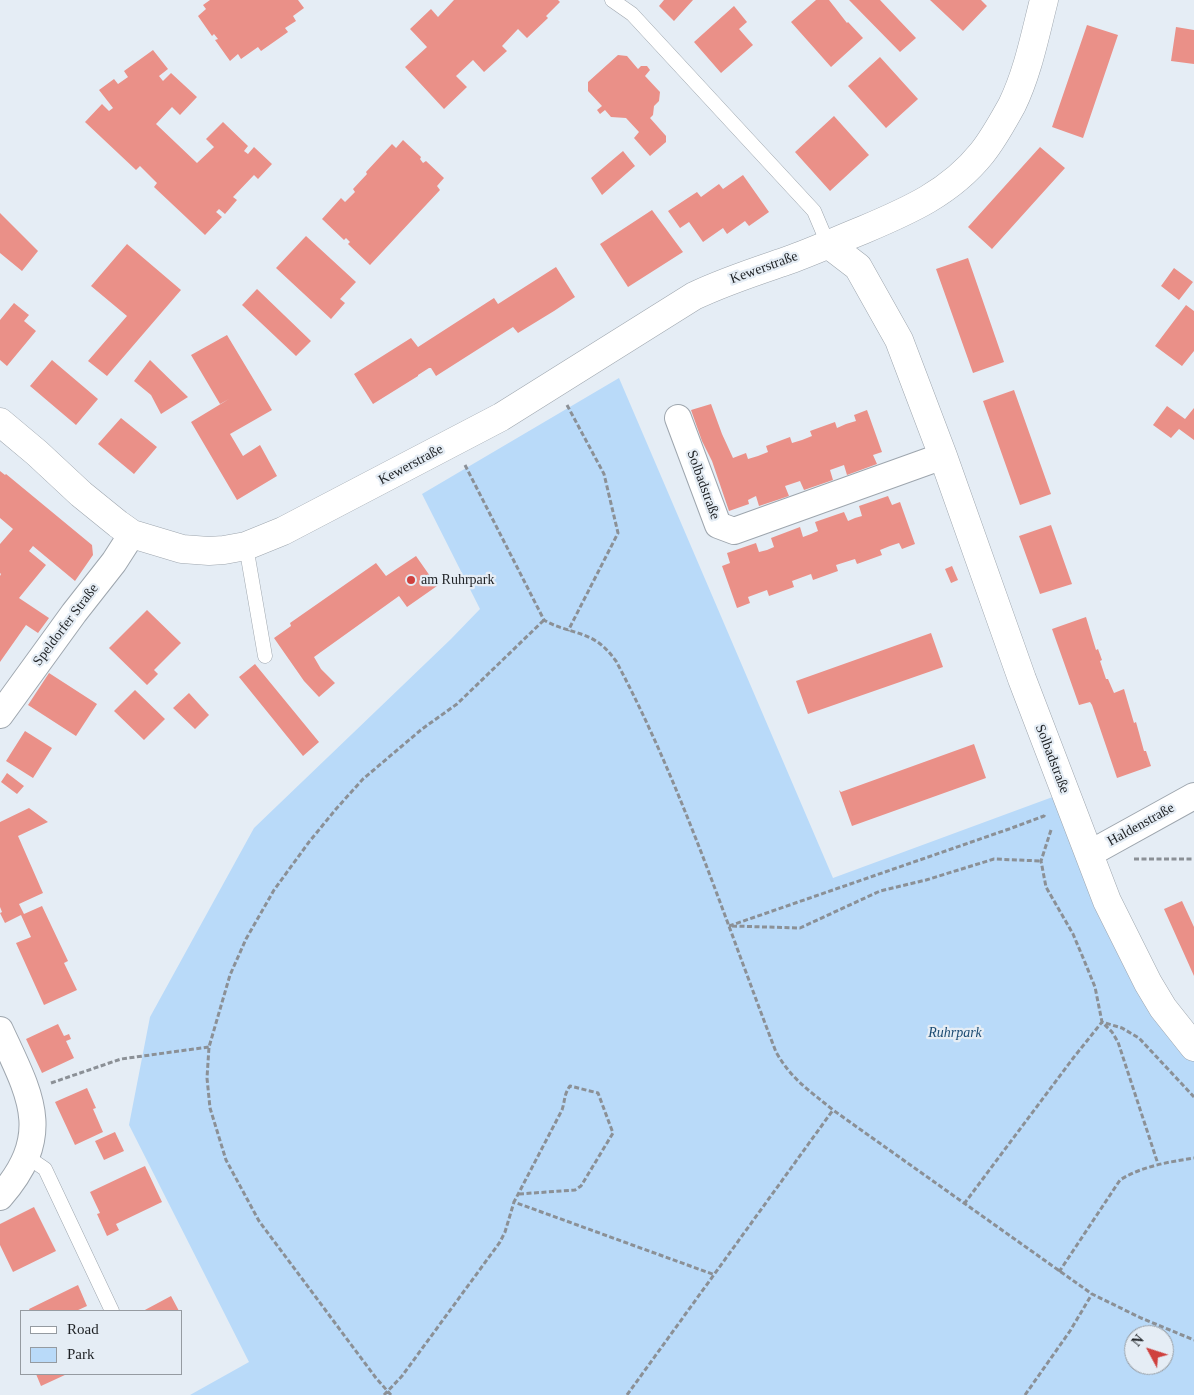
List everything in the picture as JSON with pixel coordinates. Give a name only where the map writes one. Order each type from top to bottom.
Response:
[{"type":"street","name":"Kewerstraße","points":[[0,422],[89,500],[132,534],[169,546],[194,551],[246,546],[308,519],[502,417],[694,296],[720,284],[828,244],[912,209],[950,184],[982,153],[1004,120],[1019,88],[1028,61],[1044,0]]},
{"type":"street","name":"Solbadstraße","points":[[828,244],[858,267],[885,312],[899,340],[916,380],[1022,679],[1107,902],[1148,983],[1163,1008],[1194,1047]]},
{"type":"street","name":"Solbadstraße","points":[[678,418],[718,525],[734,531],[943,456]]},
{"type":"street","name":"Speldorfer Straße","points":[[0,715],[74,613],[114,562],[132,534]]},
{"type":"street","name":"Haldenstraße","points":[[1090,857],[1194,796]]},
{"type":"street","points":[[0,1030],[28,1094],[32,1108],[33,1133],[26,1156],[17,1174],[0,1196]]},
{"type":"lane","points":[[612,0],[632,14],[814,211],[828,244]]},
{"type":"lane","points":[[246,546],[265,656]]},
{"type":"lane","points":[[26,1156],[46,1169],[112,1310]]},
{"type":"path","points":[[555,384],[604,474],[618,533],[568,631]]},
{"type":"path","points":[[453,442],[544,620],[555,627],[595,640],[606,648],[616,660],[655,739],[684,806],[776,1052],[794,1079],[833,1110],[1092,1294],[1141,1318],[1194,1340]]},
{"type":"path","points":[[391,1395],[376,1378],[262,1226],[242,1191],[226,1160],[210,1108],[207,1078],[209,1047],[230,975],[246,939],[274,890],[309,842],[336,809],[364,780],[415,735],[457,704],[544,620]]},
{"type":"path","points":[[729,926],[1044,816],[1048,809],[1066,795]]},
{"type":"path","points":[[1044,816],[1048,822]]},
{"type":"path","points":[[1051,828],[1041,861],[1046,887],[1073,934],[1095,987],[1102,1022],[1112,1032],[1118,1042],[1158,1164]]},
{"type":"path","points":[[1090,857],[1194,859]]},
{"type":"path","points":[[729,926],[800,928],[880,890],[926,880],[994,859],[1041,861]]},
{"type":"path","points":[[1102,1022],[1122,1028],[1139,1038],[1194,1097]]},
{"type":"path","points":[[964,1204],[1102,1022]]},
{"type":"path","points":[[28,1094],[50,1083],[121,1059],[209,1047]]},
{"type":"path","points":[[384,1395],[402,1376],[500,1242],[514,1202],[543,1143],[562,1110],[564,1095],[567,1090],[570,1086],[598,1093],[614,1133],[581,1186],[575,1190],[519,1194]]},
{"type":"path","points":[[627,1395],[833,1110]]},
{"type":"path","points":[[1059,1272],[1120,1180],[1158,1164],[1194,1158]]},
{"type":"path","points":[[514,1202],[715,1275]]},
{"type":"path","points":[[1025,1395],[1070,1331],[1092,1294]]},
{"type":"green space","name":"Ruhrpark","points":[[619,378],[833,878],[1058,795],[1194,1051],[1194,1395],[190,1395],[249,1362],[129,1125],[150,1017],[254,828],[480,609],[422,494]]},
{"type":"building","points":[[210,0],[298,0],[304,8],[293,16],[296,21],[285,28],[288,32],[261,51],[258,47],[241,59],[238,54],[230,61],[215,40],[218,39],[214,34],[212,36],[198,16],[206,9],[203,5]]},
{"type":"building","points":[[454,0],[558,0],[560,2],[546,16],[548,18],[527,38],[518,29],[502,46],[507,51],[484,72],[473,60],[456,76],[467,87],[444,109],[405,67],[427,47],[410,29],[431,9],[438,17]]},
{"type":"building","points":[[664,0],[693,0],[674,21],[659,6]]},
{"type":"building","points":[[816,0],[829,0],[847,23],[863,38],[831,67],[791,22]]},
{"type":"building","points":[[849,0],[880,0],[916,38],[900,52]]},
{"type":"building","points":[[930,0],[981,0],[987,6],[963,31]]},
{"type":"building","points":[[734,6],[747,22],[739,29],[753,45],[721,73],[694,42]]},
{"type":"building","points":[[1087,25],[1118,35],[1083,138],[1052,127]]},
{"type":"building","points":[[1176,27],[1194,30],[1194,64],[1171,61]]},
{"type":"building","points":[[153,50],[168,69],[159,76],[163,81],[171,73],[197,97],[180,115],[172,107],[156,124],[197,163],[214,147],[206,139],[223,122],[248,146],[244,151],[248,154],[254,147],[272,164],[258,179],[254,175],[233,197],[237,200],[225,214],[219,209],[216,212],[222,217],[205,235],[154,187],[157,183],[140,166],[136,170],[85,122],[102,104],[109,111],[113,108],[99,90],[114,79],[118,84],[128,77],[124,71]]},
{"type":"building","points":[[618,55],[627,56],[638,69],[641,66],[647,66],[650,70],[645,76],[660,92],[659,101],[654,106],[653,115],[650,118],[666,136],[666,142],[650,156],[634,138],[639,132],[626,118],[611,117],[605,110],[600,114],[597,110],[602,106],[588,91],[588,82]]},
{"type":"building","points":[[880,57],[918,99],[886,128],[848,86]]},
{"type":"building","points":[[834,116],[869,155],[830,191],[795,152]]},
{"type":"building","points":[[403,140],[421,157],[420,159],[423,163],[426,161],[444,178],[437,186],[440,190],[370,265],[348,244],[350,242],[346,238],[344,240],[322,219],[341,198],[345,202],[355,192],[353,189],[367,174],[366,172],[392,144],[396,148]]},
{"type":"building","points":[[1040,147],[1065,168],[992,249],[968,227]]},
{"type":"building","points":[[623,151],[635,166],[602,195],[591,178]]},
{"type":"building","points":[[743,175],[769,212],[749,226],[745,221],[727,234],[723,228],[703,242],[689,222],[680,228],[668,211],[697,192],[701,197],[719,184],[723,189]]},
{"type":"building","points":[[652,210],[683,252],[628,287],[600,244]]},
{"type":"building","points":[[0,213],[38,251],[22,271],[0,253]]},
{"type":"building","points":[[306,236],[356,282],[340,299],[345,303],[331,319],[276,268]]},
{"type":"building","points":[[127,244],[181,290],[107,376],[88,361],[127,316],[91,286]]},
{"type":"building","points":[[968,258],[1004,362],[973,373],[936,269]]},
{"type":"building","points":[[556,267],[575,297],[518,333],[513,327],[436,376],[431,368],[429,368],[373,404],[354,374],[411,338],[418,347],[494,298],[498,304]]},
{"type":"building","points":[[1174,268],[1193,282],[1179,300],[1161,286]]},
{"type":"building","points":[[257,289],[311,341],[296,356],[242,305]]},
{"type":"building","points":[[14,303],[29,315],[24,321],[36,331],[7,366],[0,360],[0,320]]},
{"type":"building","points":[[1186,305],[1194,311],[1194,351],[1182,366],[1155,346]]},
{"type":"building","points":[[227,335],[272,410],[230,434],[243,456],[260,445],[277,476],[237,500],[191,422],[229,399],[220,404],[191,355]]},
{"type":"building","points":[[52,360],[98,399],[76,425],[30,386]]},
{"type":"building","points":[[150,360],[188,397],[161,414],[151,395],[134,381]]},
{"type":"building","points":[[1014,390],[1051,494],[1020,505],[983,401]]},
{"type":"building","points":[[711,404],[733,458],[746,453],[748,459],[758,456],[768,452],[766,446],[790,437],[792,443],[802,440],[812,436],[810,431],[835,422],[837,428],[856,421],[854,415],[867,410],[882,452],[873,455],[877,464],[847,475],[844,465],[830,470],[833,480],[804,490],[800,481],[785,486],[789,496],[759,506],[756,496],[748,500],[749,504],[729,511],[712,461],[702,441],[691,410]]},
{"type":"building","points":[[1167,406],[1185,419],[1194,408],[1194,440],[1179,429],[1171,438],[1153,425]]},
{"type":"building","points":[[121,418],[157,447],[134,474],[98,444]]},
{"type":"building","points":[[0,471],[92,545],[93,555],[75,581],[33,546],[29,551],[46,565],[19,598],[49,618],[38,633],[26,625],[0,662],[0,544],[13,529],[0,518]]},
{"type":"building","points":[[888,496],[892,505],[900,502],[915,544],[902,549],[899,543],[880,550],[882,555],[857,564],[855,559],[836,565],[838,571],[813,580],[811,574],[792,581],[794,587],[769,596],[767,590],[748,597],[750,603],[737,608],[722,566],[730,563],[727,553],[756,543],[759,552],[767,550],[774,547],[771,538],[800,527],[803,537],[818,531],[815,522],[844,512],[848,521],[862,516],[859,506]]},
{"type":"building","points":[[1051,525],[1072,584],[1040,594],[1019,536]]},
{"type":"building","points":[[416,556],[437,586],[407,607],[399,596],[314,657],[321,669],[335,683],[319,697],[304,681],[274,638],[291,626],[290,623],[376,563],[386,576]]},
{"type":"building","points":[[952,566],[958,580],[951,583],[945,569]]},
{"type":"building","points":[[147,610],[181,643],[154,670],[158,674],[147,685],[109,648]]},
{"type":"building","points":[[1086,617],[1096,650],[1098,649],[1102,660],[1100,661],[1106,679],[1108,679],[1114,693],[1124,689],[1134,723],[1136,722],[1144,751],[1146,751],[1151,766],[1117,778],[1092,705],[1090,702],[1079,705],[1052,629]]},
{"type":"building","points":[[931,633],[943,667],[808,714],[796,681]]},
{"type":"building","points":[[255,664],[319,742],[303,756],[239,677]]},
{"type":"building","points":[[49,673],[97,704],[76,736],[28,705]]},
{"type":"building","points":[[135,690],[165,719],[144,740],[114,711]]},
{"type":"building","points":[[189,693],[209,715],[195,729],[173,708]]},
{"type":"building","points":[[25,731],[52,748],[33,778],[6,761]]},
{"type":"building","points":[[974,744],[986,778],[852,826],[839,790],[841,792]]},
{"type":"building","points":[[7,773],[24,786],[17,794],[1,782]]},
{"type":"building","points":[[29,808],[48,822],[18,836],[43,893],[19,904],[24,914],[42,906],[68,961],[64,963],[77,990],[44,1005],[16,943],[31,937],[21,915],[5,923],[0,913],[2,912],[0,907],[0,822]]},
{"type":"building","points":[[1182,901],[1194,927],[1194,976],[1164,909]]},
{"type":"building","points":[[58,1024],[64,1036],[69,1034],[71,1039],[66,1041],[74,1058],[42,1073],[26,1039]]},
{"type":"building","points":[[87,1088],[96,1108],[93,1109],[103,1132],[75,1145],[55,1102]]},
{"type":"building","points":[[115,1132],[124,1151],[104,1160],[95,1141]]},
{"type":"building","points":[[145,1166],[162,1202],[116,1224],[119,1230],[107,1236],[97,1214],[100,1213],[90,1192]]},
{"type":"building","points":[[34,1207],[56,1251],[13,1272],[0,1245],[0,1224]]},
{"type":"building","points":[[78,1285],[87,1306],[78,1310],[29,1309]]},
{"type":"building","points":[[171,1296],[178,1310],[145,1310]]},
{"type":"building","points":[[36,1375],[65,1375],[41,1386]]},
{"type":"place","name":"am Ruhrpark","points":[[411,580]]}]
